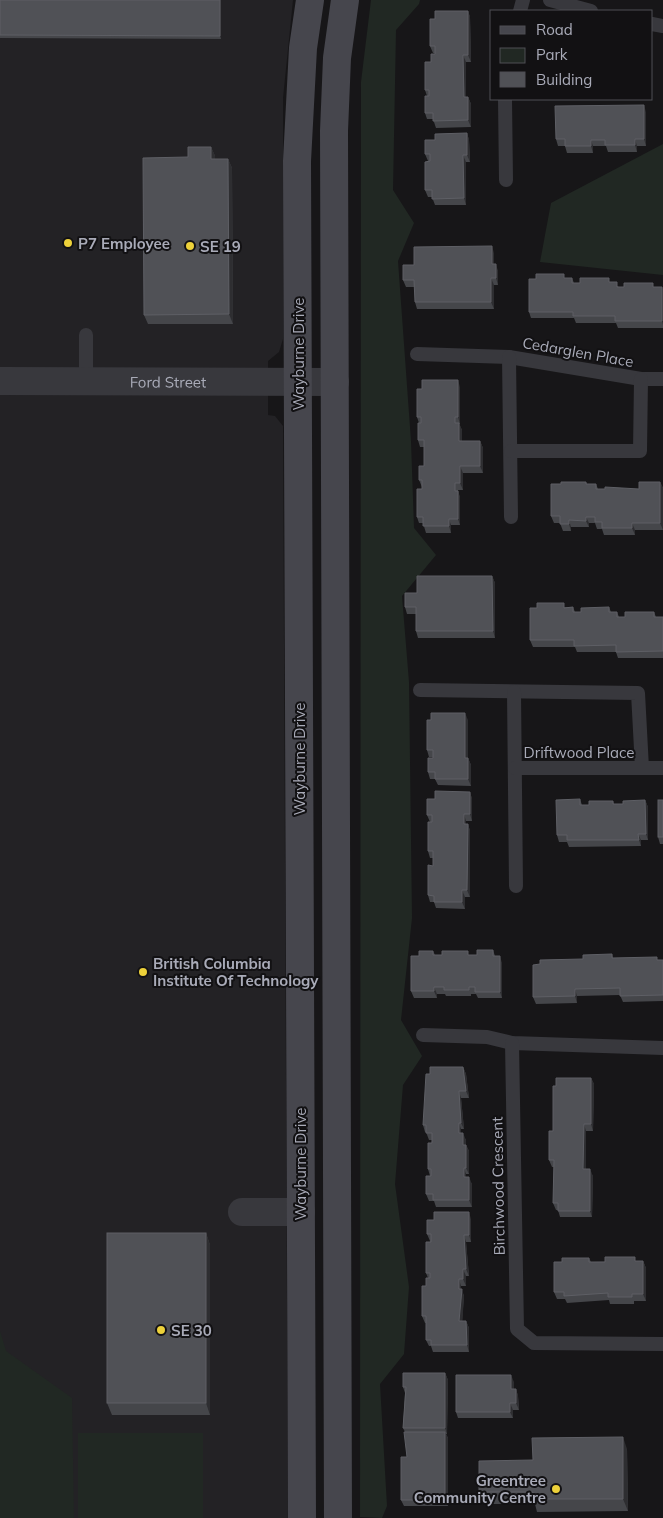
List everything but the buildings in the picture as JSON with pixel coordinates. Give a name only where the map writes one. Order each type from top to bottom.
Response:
[{"type":"street","name":"Wayburne Drive","points":[[302,1518],[297,161],[303,48],[310,0]]},
{"type":"street","points":[[338,1518],[334,131],[337,58],[344,0]]},
{"type":"street","name":"Ford Street","points":[[0,381],[334,382]]},
{"type":"street","points":[[242,1212],[301,1212]]},
{"type":"lane","points":[[550,0],[587,10]]},
{"type":"lane","points":[[505,100],[506,180]]},
{"type":"lane","points":[[86,335],[86,381]]},
{"type":"lane","name":"Cedarglen Place","points":[[417,354],[510,357],[640,379],[663,379]]},
{"type":"lane","name":"Cedarglen Place","points":[[510,357],[511,517]]},
{"type":"lane","name":"Cedarglen Place","points":[[511,451],[640,451],[640,379]]},
{"type":"lane","name":"Driftwood Place","points":[[420,690],[483,689],[514,692],[638,693],[642,768]]},
{"type":"lane","name":"Driftwood Place","points":[[514,692],[516,886]]},
{"type":"lane","name":"Driftwood Place","points":[[515,768],[663,768]]},
{"type":"lane","points":[[423,1035],[487,1037],[512,1044],[663,1048]]},
{"type":"lane","name":"Birchwood Crescent","points":[[512,1044],[517,1329],[534,1343],[663,1344]]},
{"type":"shaded area","name":"British Columbia Institute Of Technology","points":[[0,0],[293,0],[283,98],[283,339],[279,352],[268,361],[268,415],[275,416],[283,426],[288,1518],[0,1518]]},
{"type":"green space","points":[[371,0],[420,0],[419,4],[396,30],[393,190],[414,223],[398,261],[411,441],[414,528],[436,555],[402,596],[409,682],[412,918],[401,1020],[422,1056],[403,1085],[395,1184],[409,1287],[404,1354],[380,1384],[387,1506],[382,1518],[360,1517],[361,82]]},
{"type":"green space","points":[[663,144],[663,275],[540,262],[551,203]]},
{"type":"green space","points":[[0,1331],[6,1351],[72,1398],[74,1518],[0,1518]]},
{"type":"green space","points":[[78,1433],[203,1433],[203,1518],[78,1518]]},
{"type":"place","name":"P7 Employee","points":[[68,243]]},
{"type":"place","name":"SE 19","points":[[190,246]]},
{"type":"place","name":"British Columbia Institute Of Technology","points":[[143,972]]},
{"type":"place","name":"SE 30","points":[[161,1330]]},
{"type":"place","name":"Greentree Community Centre","points":[[556,1489]]}]
